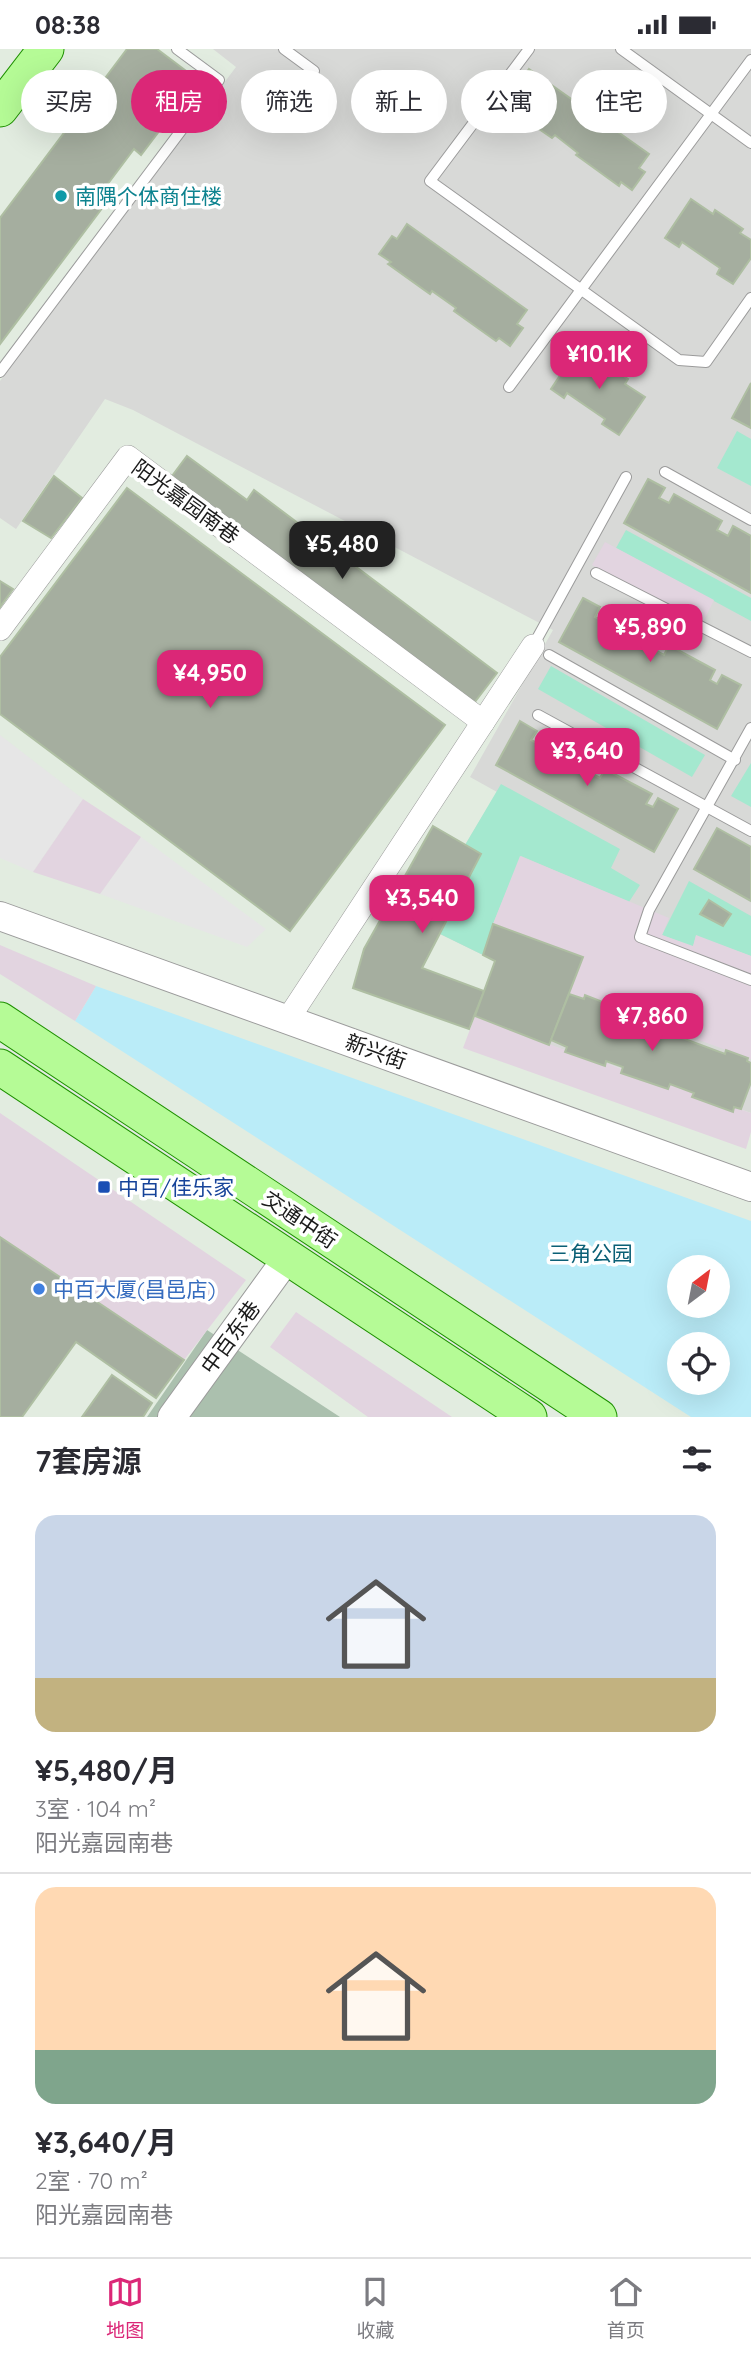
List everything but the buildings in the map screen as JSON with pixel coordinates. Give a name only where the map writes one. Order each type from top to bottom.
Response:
[{"type":"main road","points":[[0,109],[46,49]]},
{"type":"main road","name":"交通中街","points":[[0,1020],[599,1417]]},
{"type":"main road","name":"交通中街","points":[[0,1067],[528,1417]]},
{"type":"street","name":"阳光嘉园南巷","points":[[0,629],[128,457],[483,722]]},
{"type":"street","points":[[288,1019],[483,722],[541,651]]},
{"type":"street","name":"新兴街","points":[[0,916],[751,1187]]},
{"type":"street","name":"中百东巷","points":[[172,1417],[288,1257]]},
{"type":"lane","points":[[0,372],[219,81],[177,49]]},
{"type":"lane","points":[[284,49],[313,70]]},
{"type":"lane","points":[[529,49],[430,181],[679,360],[706,362],[751,298]]},
{"type":"lane","points":[[621,49],[751,143]]},
{"type":"lane","points":[[509,387],[751,60]]},
{"type":"lane","points":[[665,473],[751,520]]},
{"type":"lane","points":[[626,477],[541,651],[735,760]]},
{"type":"lane","points":[[596,573],[751,652]]},
{"type":"lane","points":[[538,715],[751,831]]},
{"type":"lane","points":[[751,729],[649,910],[640,937],[751,980]]},
{"type":"shaded area","points":[[213,49],[751,49],[751,1113],[552,1046],[475,1016],[495,961],[440,934],[465,845],[497,792],[470,777],[553,630],[133,410],[105,399],[16,529],[0,518],[0,381],[186,133],[227,133],[227,79],[236,67]]},
{"type":"shaded area","points":[[605,542],[714,600],[703,622],[592,565]]},
{"type":"shaded area","points":[[0,735],[83,799],[33,872],[0,858]]},
{"type":"shaded area","points":[[83,799],[141,837],[100,894],[33,872]]},
{"type":"shaded area","points":[[141,837],[266,929],[247,947],[100,894]]},
{"type":"shaded area","points":[[520,856],[669,918],[662,935],[693,946],[696,935],[751,956],[751,1059],[569,993],[582,957],[493,924]]},
{"type":"shaded area","points":[[0,945],[96,986],[75,1021],[0,974]]},
{"type":"shaded area","points":[[475,1016],[565,1052],[604,1066],[606,1063],[622,1069],[622,1073],[667,1089],[670,1084],[694,1093],[693,1097],[732,1111],[734,1107],[751,1113],[751,1132],[746,1149],[463,1048]]},
{"type":"shaded area","points":[[0,1113],[246,1280],[184,1360],[0,1237]]},
{"type":"shaded area","points":[[296,1312],[452,1417],[368,1417],[270,1347]]},
{"type":"shaded area","points":[[207,1330],[340,1417],[147,1417]]},
{"type":"green space","points":[[737,431],[751,439],[751,486],[717,468]]},
{"type":"green space","points":[[626,530],[751,598],[751,621],[616,548]]},
{"type":"green space","points":[[551,666],[705,755],[692,777],[538,689]]},
{"type":"green space","points":[[751,763],[751,807],[731,796]]},
{"type":"green space","points":[[501,784],[620,849],[611,868],[640,885],[629,902],[521,856],[483,955],[440,934],[465,845]]},
{"type":"green space","points":[[689,881],[751,916],[751,956],[696,936],[693,947],[662,935]],"holes":[[[709,900],[731,914],[723,926],[701,914]]]},
{"type":"green space","name":"三角公园","points":[[96,986],[751,1221],[751,1417],[691,1417],[75,1021]]},
{"type":"place","name":"南隅个体商住楼","points":[[61,196]]},
{"type":"place","name":"中百/佳乐家","points":[[104,1187]]},
{"type":"place","name":"中百大厦(昌邑店)","points":[[39,1289]]}]
